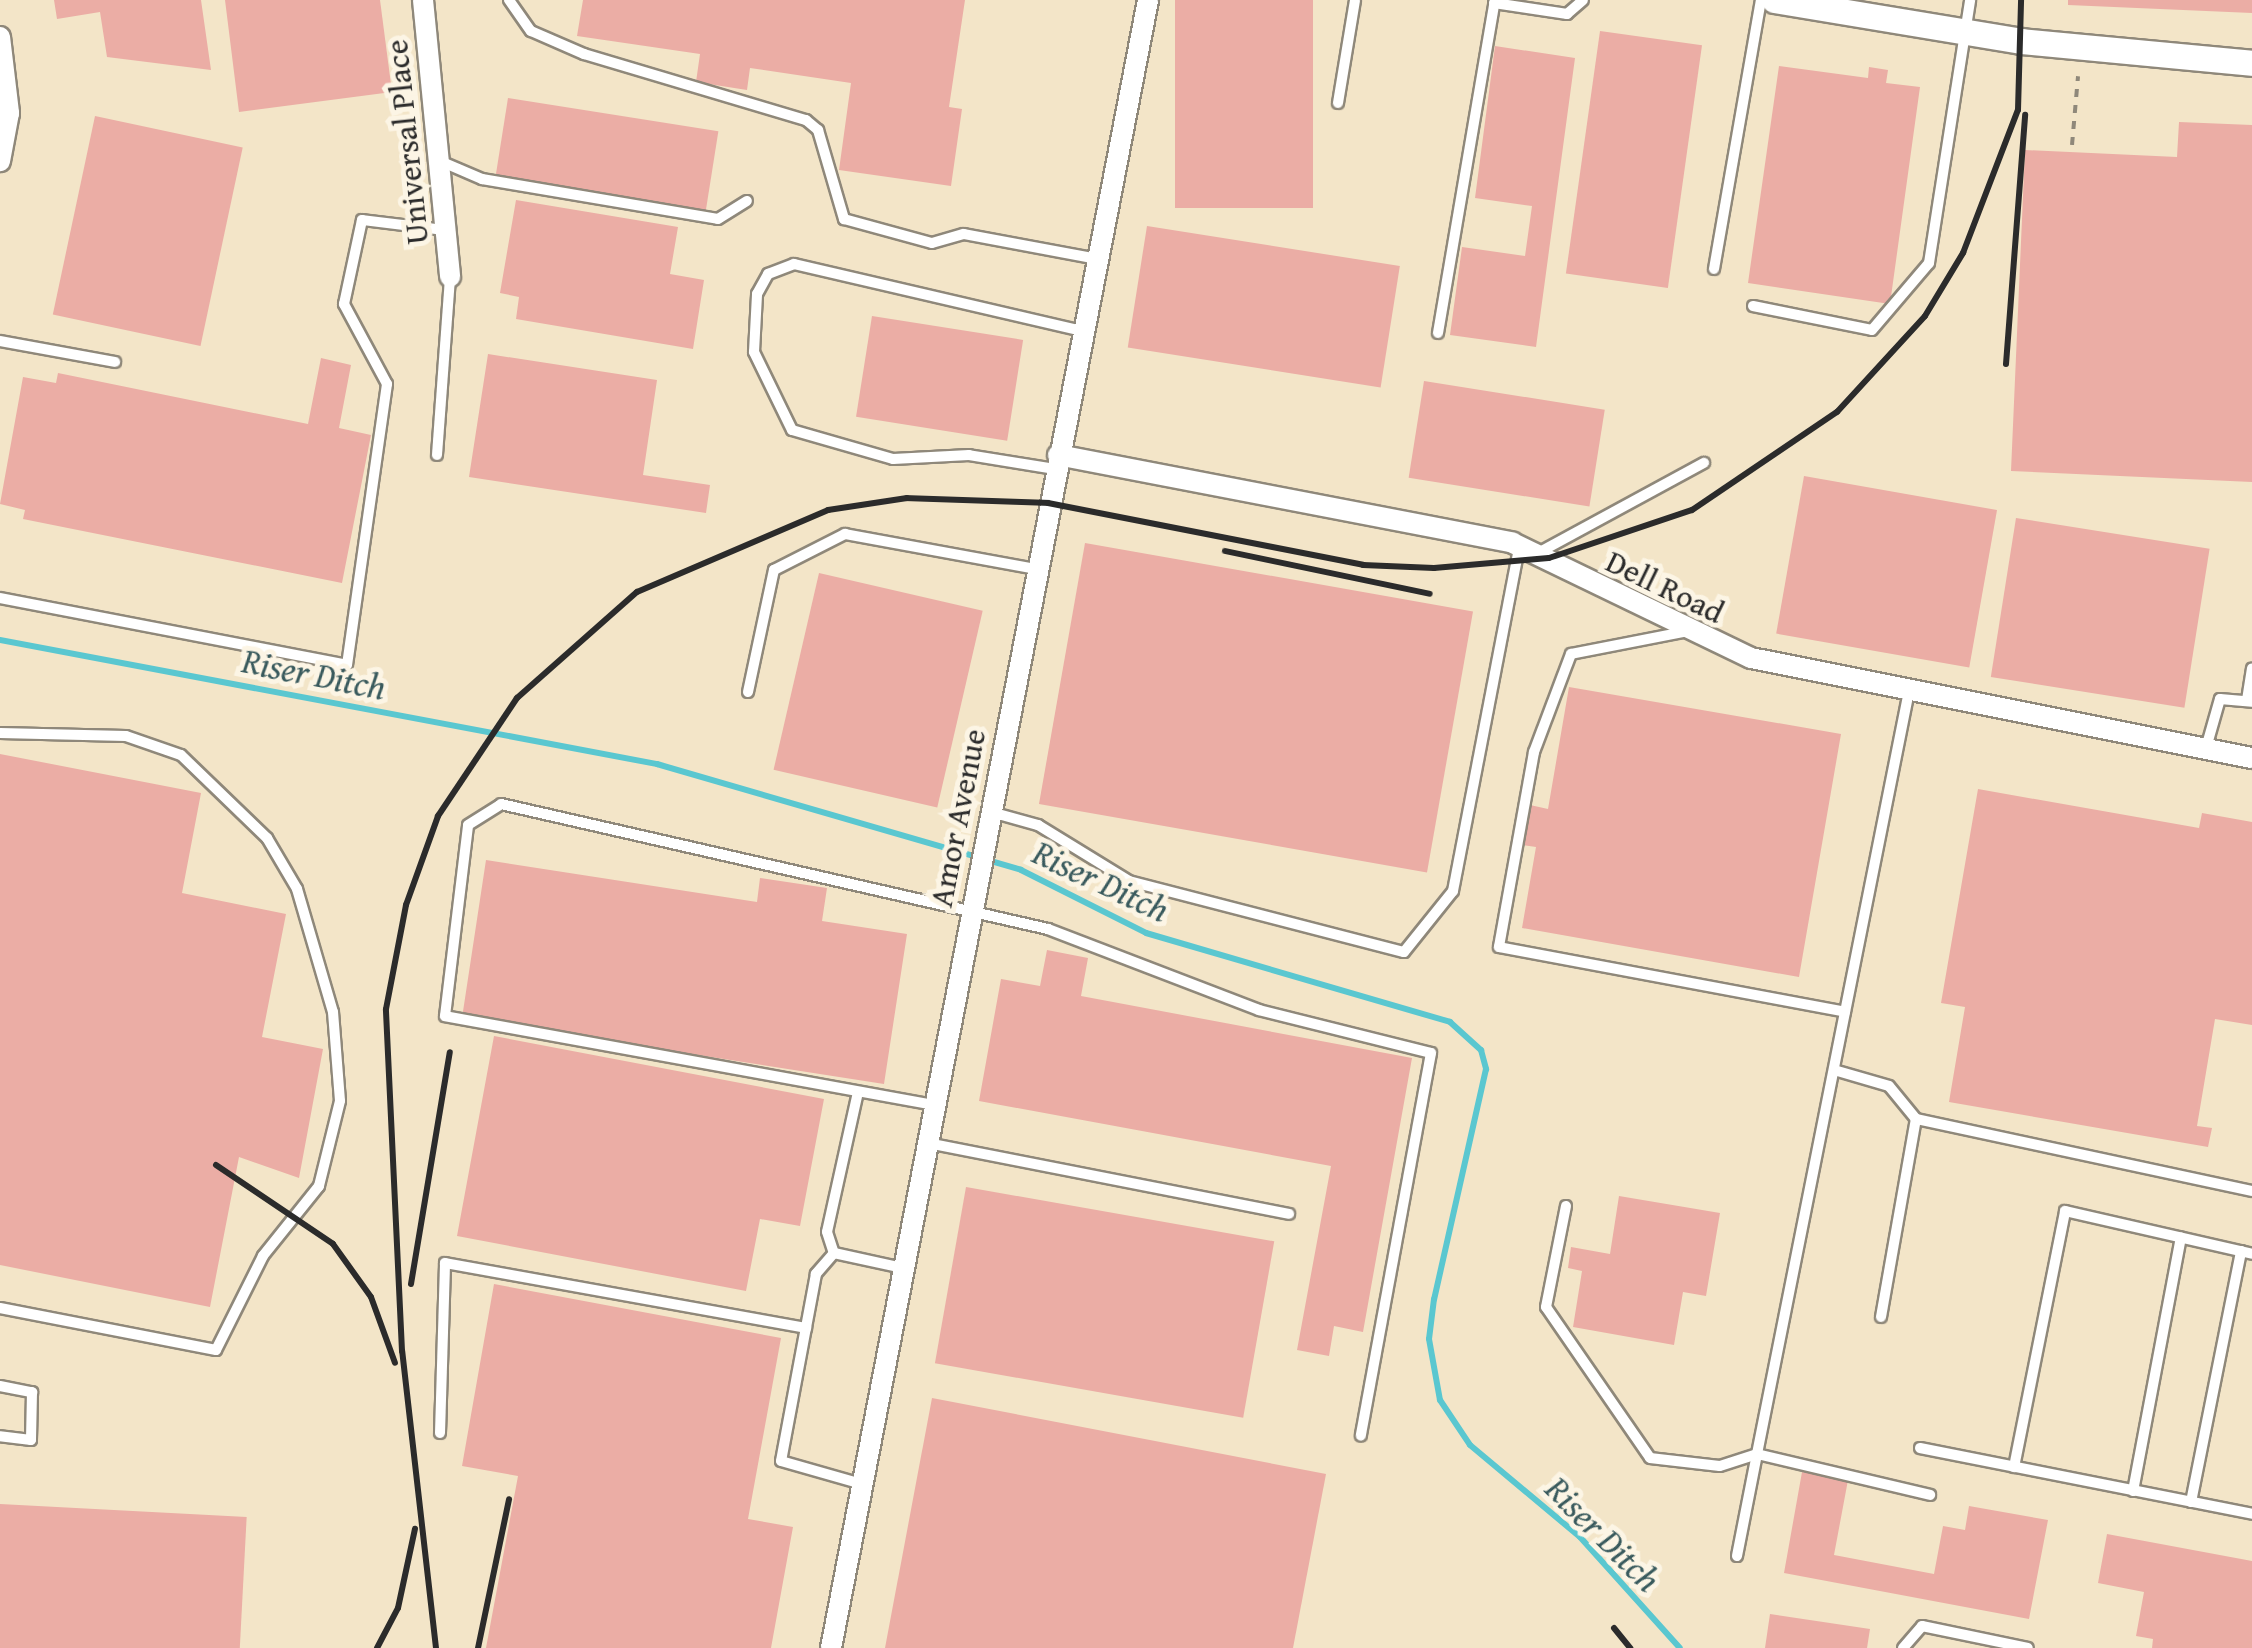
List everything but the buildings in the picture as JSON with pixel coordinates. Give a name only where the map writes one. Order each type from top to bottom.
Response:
[{"type":"street","name":"Universal Place","points":[[423,0],[450,277]]},
{"type":"street","name":"Amor Avenue","points":[[831,1648],[1056,462],[1148,0]]},
{"type":"street","points":[[1774,0],[1965,34],[2252,63]]},
{"type":"street","points":[[0,37],[9,113],[0,160]]},
{"type":"street","name":"Dell Road","points":[[1056,462],[1528,549],[1683,632],[1751,658],[2252,758]]},
{"type":"lane","points":[[509,0],[532,31],[584,54],[806,120],[818,130],[844,219],[932,243],[964,234],[1097,259]]},
{"type":"lane","points":[[1338,104],[1354,0]]},
{"type":"lane","points":[[1438,333],[1495,2],[1567,14],[1583,0]]},
{"type":"lane","points":[[1714,269],[1761,0]]},
{"type":"lane","points":[[1754,306],[1872,330],[1888,320],[1929,263],[1970,0]]},
{"type":"lane","points":[[440,161],[482,179],[718,218],[747,201]]},
{"type":"lane","points":[[0,598],[346,665],[388,384],[344,304],[362,220],[448,230]]},
{"type":"lane","points":[[1056,462],[970,456],[876,457],[792,430],[754,352],[757,294],[768,274],[794,264],[1082,331]]},
{"type":"lane","points":[[436,454],[450,277]]},
{"type":"lane","points":[[0,341],[114,362]]},
{"type":"lane","points":[[990,812],[1038,825],[1130,880],[1404,952],[1454,892],[1528,549],[1704,463]]},
{"type":"lane","points":[[748,692],[774,570],[845,534],[1036,569]]},
{"type":"lane","points":[[1683,632],[1572,654],[1534,752],[1499,947],[1845,1012]]},
{"type":"lane","points":[[2206,750],[2220,699],[2249,701],[2252,668]]},
{"type":"lane","points":[[1737,1556],[1909,691]]},
{"type":"lane","points":[[0,733],[126,736],[181,755],[267,838],[297,889],[334,1012],[340,1101],[319,1186],[262,1256],[216,1350],[0,1308]]},
{"type":"lane","points":[[934,1105],[446,1016],[468,825],[501,804],[971,913],[1097,945],[1259,1010],[1431,1053],[1361,1436]]},
{"type":"lane","points":[[1834,1070],[1889,1086],[1916,1118],[2252,1190]]},
{"type":"lane","points":[[834,1253],[827,1232],[858,1092]]},
{"type":"lane","points":[[1881,1317],[1916,1118]]},
{"type":"lane","points":[[927,1143],[1290,1214]]},
{"type":"lane","points":[[1566,1206],[1546,1307],[1650,1458],[1720,1466],[1757,1454],[1930,1495]]},
{"type":"lane","points":[[2014,1467],[2065,1211],[2246,1253],[2192,1502]]},
{"type":"lane","points":[[2133,1491],[2180,1238]]},
{"type":"lane","points":[[834,1253],[904,1268]]},
{"type":"lane","points":[[834,1253],[816,1274],[781,1461],[862,1484]]},
{"type":"lane","points":[[440,1433],[444,1262],[806,1328]]},
{"type":"lane","points":[[0,1386],[32,1392],[30,1440],[0,1436]]},
{"type":"lane","points":[[1920,1448],[2251,1514],[2252,1498]]},
{"type":"lane","points":[[1903,1648],[1922,1626],[2028,1648]]},
{"type":"path","points":[[2072,145],[2078,76]]},
{"type":"waterway","name":"Riser Ditch","points":[[0,640],[657,764],[1021,870],[1146,933],[1450,1022],[1481,1050],[1486,1069],[1434,1299],[1429,1339],[1440,1400],[1470,1445],[1580,1537],[1680,1648]]},
{"type":"railway","points":[[436,1648],[402,1351],[386,1009],[406,905],[438,816],[517,698],[637,592],[828,510],[907,498],[1048,503],[1363,565],[1434,568],[1549,558],[1692,510],[1837,412],[1925,316],[1963,253],[2018,110],[2021,0]]},
{"type":"railway","points":[[2006,364],[2025,115]]},
{"type":"railway","points":[[1225,551],[1430,594]]},
{"type":"railway","points":[[411,1284],[450,1052]]},
{"type":"railway","points":[[216,1165],[333,1244],[371,1297],[395,1363]]},
{"type":"railway","points":[[478,1648],[509,1499]]},
{"type":"railway","points":[[377,1648],[398,1608],[415,1529]]},
{"type":"railway","points":[[1614,1628],[1630,1648]]}]
